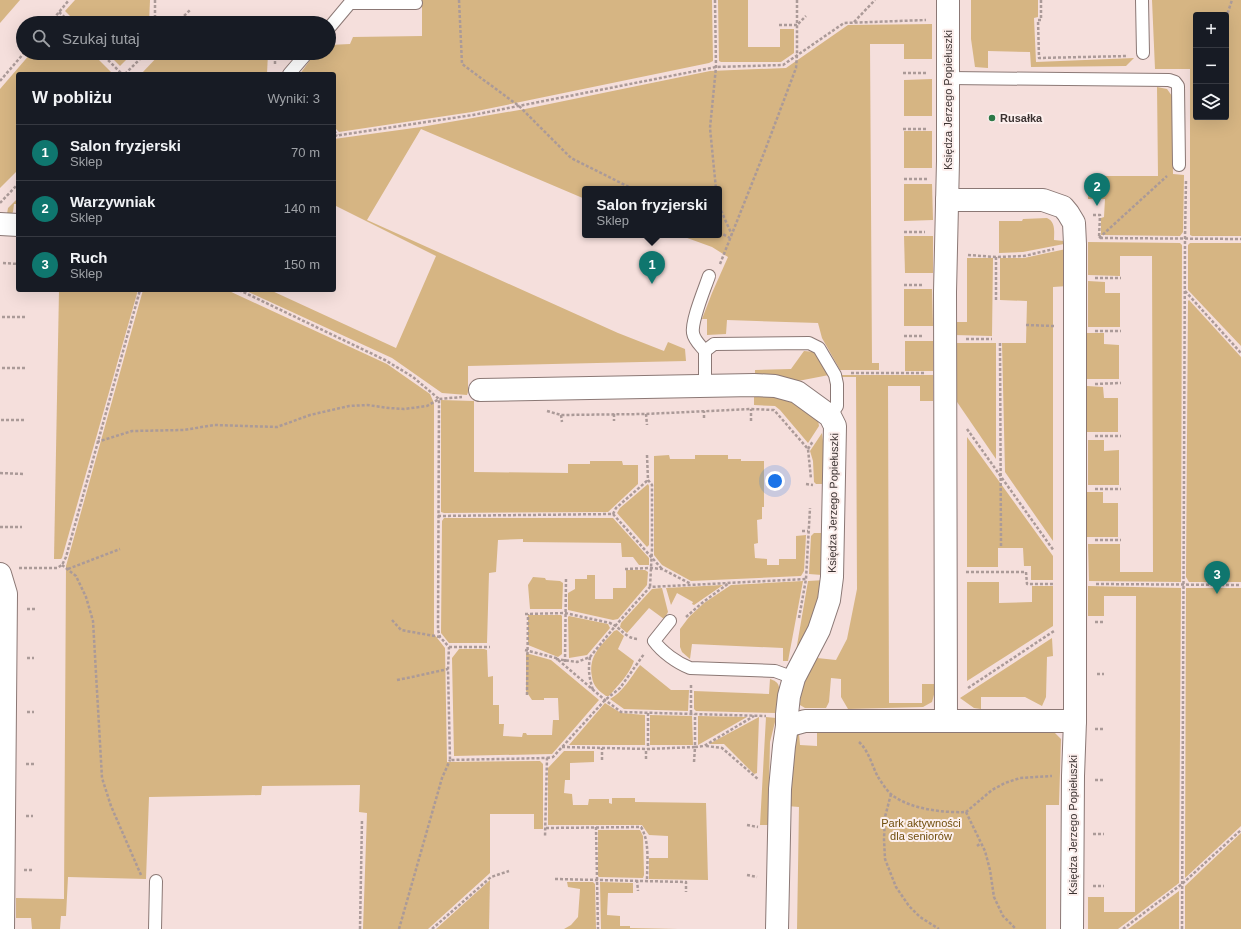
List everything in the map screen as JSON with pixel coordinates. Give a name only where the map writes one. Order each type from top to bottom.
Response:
[{"type":"street","name":"Księdza Jerzego Popiełuszki","points":[[946,720],[945,292],[947,200],[942,75],[948,0]]},
{"type":"street","name":"Księdza Jerzego Popiełuszki","points":[[947,200],[1043,200],[1063,207],[1074,223],[1084,328],[1073,776],[1072,929]]},
{"type":"street","points":[[0,224],[16,225]]},
{"type":"street","points":[[480,390],[754,385],[775,386],[787,388],[797,392],[830,416]]},
{"type":"street","name":"Księdza Jerzego Popiełuszki","points":[[777,929],[780,789],[789,696],[794,678],[819,630],[829,600],[832,577],[835,426],[830,416]]},
{"type":"street","points":[[3,929],[2,727],[7,571]]},
{"type":"street","points":[[787,720],[1075,721]]},
{"type":"lane","points":[[1142,0],[1143,53]]},
{"type":"lane","points":[[336,20],[350,3],[416,3]]},
{"type":"lane","points":[[291,72],[302,60]]},
{"type":"lane","points":[[942,75],[1169,80],[1175,82],[1178,86],[1179,165]]},
{"type":"lane","points":[[705,386],[704,351],[695,339],[692,332],[693,323],[709,276]]},
{"type":"lane","points":[[704,351],[714,344],[809,343],[820,348],[836,375],[837,406],[830,416]]},
{"type":"lane","points":[[670,621],[656,644],[682,666],[690,668],[775,671],[794,678]]},
{"type":"lane","points":[[155,929],[156,881]]},
{"type":"path","points":[[56,16],[69,0]]},
{"type":"path","points":[[155,0],[155,16]]},
{"type":"path","points":[[459,0],[462,64],[519,106],[571,158],[627,186]]},
{"type":"path","points":[[715,0],[716,67],[710,128],[716,186]]},
{"type":"path","points":[[709,276],[718,267],[731,236],[796,68],[797,0]]},
{"type":"path","points":[[854,22],[875,0]]},
{"type":"path","points":[[1041,0],[1041,20],[1038,20],[1039,58],[1139,56],[1143,53]]},
{"type":"path","points":[[1228,12],[1232,0]]},
{"type":"path","points":[[184,16],[190,10]]},
{"type":"path","points":[[60,12],[64,16]]},
{"type":"path","points":[[779,25],[797,24],[806,16]]},
{"type":"path","points":[[336,136],[472,115],[716,67],[783,65],[844,23],[927,20]]},
{"type":"path","points":[[0,80],[18,60]]},
{"type":"path","points":[[108,60],[120,72]]},
{"type":"path","points":[[127,72],[139,60]]},
{"type":"path","points":[[903,73],[942,75]]},
{"type":"path","points":[[904,129],[935,129]]},
{"type":"path","points":[[1099,238],[1179,165],[1186,176],[1182,929]]},
{"type":"path","points":[[904,179],[927,179]]},
{"type":"path","points":[[0,203],[16,186]]},
{"type":"path","points":[[722,214],[731,236]]},
{"type":"path","points":[[904,232],[928,232]]},
{"type":"path","points":[[722,233],[731,236]]},
{"type":"path","points":[[996,257],[996,300]]},
{"type":"path","points":[[3,263],[16,264]]},
{"type":"path","points":[[1092,278],[1121,278]]},
{"type":"path","points":[[904,285],[930,285]]},
{"type":"path","points":[[1185,291],[1241,353]]},
{"type":"path","points":[[7,571],[57,568],[62,565],[68,549],[139,292]]},
{"type":"path","points":[[243,292],[385,360],[413,377],[439,398]]},
{"type":"path","points":[[2,317],[26,317]]},
{"type":"path","points":[[1026,325],[1121,331]]},
{"type":"path","points":[[904,336],[930,336]]},
{"type":"path","points":[[1000,343],[1002,548]]},
{"type":"path","points":[[2,368],[25,368]]},
{"type":"path","points":[[836,375],[844,373],[929,373]]},
{"type":"path","points":[[1092,384],[1121,384]]},
{"type":"path","points":[[97,442],[132,430],[184,430],[214,425],[277,427],[310,415],[349,406],[367,405],[404,409],[427,406],[439,398]]},
{"type":"path","points":[[399,929],[442,778],[450,760],[449,647],[440,637],[438,630],[439,398]]},
{"type":"path","points":[[751,409],[751,421]]},
{"type":"path","points":[[540,411],[561,415],[646,414],[751,409],[774,410],[808,448],[812,485],[806,484]]},
{"type":"path","points":[[704,411],[704,418]]},
{"type":"path","points":[[661,413],[661,418]]},
{"type":"path","points":[[614,414],[614,421]]},
{"type":"path","points":[[646,414],[647,425]]},
{"type":"path","points":[[561,415],[562,422]]},
{"type":"path","points":[[1,420],[24,420]]},
{"type":"path","points":[[1092,436],[1121,436]]},
{"type":"path","points":[[593,690],[588,667],[590,657],[650,587],[652,485],[648,480],[647,455]]},
{"type":"path","points":[[0,474],[23,474]]},
{"type":"path","points":[[613,514],[616,508],[648,480]]},
{"type":"path","points":[[1092,489],[1121,489]]},
{"type":"path","points":[[798,624],[806,579],[810,500]]},
{"type":"path","points":[[438,516],[613,514],[662,569],[692,585]]},
{"type":"path","points":[[0,527],[22,527]]},
{"type":"path","points":[[802,531],[808,532]]},
{"type":"path","points":[[1092,540],[1120,540]]},
{"type":"path","points":[[68,569],[120,549]]},
{"type":"path","points":[[62,565],[76,576],[86,597],[93,621],[102,778],[111,806],[140,873],[151,897],[155,900]]},
{"type":"path","points":[[625,569],[662,569]]},
{"type":"path","points":[[999,572],[1026,572],[1027,584],[1031,584]]},
{"type":"path","points":[[650,587],[832,577]]},
{"type":"path","points":[[566,578],[566,667]]},
{"type":"path","points":[[670,621],[679,626],[702,603],[730,583]]},
{"type":"path","points":[[527,695],[527,614],[565,613],[610,623],[616,625],[630,638],[656,644]]},
{"type":"path","points":[[392,620],[401,630],[440,637]]},
{"type":"path","points":[[450,760],[553,757],[605,700],[620,688],[646,652],[656,644]]},
{"type":"path","points":[[449,647],[490,647]]},
{"type":"path","points":[[526,650],[565,661],[577,662],[590,657]]},
{"type":"path","points":[[556,658],[621,712],[755,716],[787,720]]},
{"type":"path","points":[[690,668],[692,714]]},
{"type":"path","points":[[397,680],[448,669]]},
{"type":"path","points":[[646,759],[648,713]]},
{"type":"path","points":[[694,762],[695,714]]},
{"type":"path","points":[[704,746],[755,716]]},
{"type":"path","points":[[842,721],[847,736],[865,747],[879,778],[891,794],[903,801],[925,809],[939,812],[966,812],[992,790],[1020,778],[1060,775],[1073,776]]},
{"type":"path","points":[[562,747],[647,748],[704,746],[722,748],[759,780]]},
{"type":"path","points":[[602,748],[602,760]]},
{"type":"path","points":[[545,837],[547,758]]},
{"type":"path","points":[[891,794],[884,817],[885,860],[896,887],[909,906],[920,918],[940,929]]},
{"type":"path","points":[[966,812],[988,860],[994,897],[1003,916],[1016,929]]},
{"type":"path","points":[[360,929],[362,819]]},
{"type":"path","points":[[546,828],[641,827],[647,841],[647,881]]},
{"type":"path","points":[[596,828],[598,929]]},
{"type":"path","points":[[1123,929],[1182,884],[1241,830]]},
{"type":"path","points":[[977,846],[980,843]]},
{"type":"path","points":[[432,929],[491,877],[510,871]]},
{"type":"path","points":[[555,879],[686,882],[686,892]]},
{"type":"path","points":[[637,880],[638,891]]},
{"type":"green space","points":[[0,0],[20,0],[0,23]]},
{"type":"green space","points":[[75,0],[150,0],[149,16],[70,16],[65,11]]},
{"type":"green space","points":[[422,0],[712,0],[713,61],[709,63],[472,112],[339,132],[336,129],[336,72],[301,72],[310,60],[336,60],[336,45],[350,44],[353,37],[422,36]]},
{"type":"green space","points":[[718,0],[748,0],[748,47],[780,47],[780,29],[794,29],[794,53],[781,62],[719,61]]},
{"type":"green space","points":[[971,0],[1038,0],[1038,17],[1034,18],[1036,62],[1134,58],[1126,66],[1031,67],[1030,52],[988,51],[988,68],[975,67],[971,39]]},
{"type":"green space","points":[[1152,0],[1241,0],[1241,236],[1190,235],[1190,69],[1155,69]]},
{"type":"green space","points":[[932,24],[932,59],[904,59],[904,44],[870,44],[872,363],[879,363],[879,370],[840,370],[822,338],[818,323],[727,320],[726,334],[707,335],[707,319],[702,319],[728,257],[712,247],[687,238],[722,238],[722,186],[582,186],[582,198],[421,129],[367,220],[618,333],[664,351],[668,342],[685,349],[686,361],[468,366],[467,395],[442,393],[392,358],[248,292],[274,292],[396,348],[436,256],[336,206],[336,139],[421,127],[525,109],[710,71],[786,68],[848,25]]},
{"type":"green space","points":[[25,60],[99,60],[111,72],[16,72],[16,172],[0,188],[0,89]]},
{"type":"green space","points":[[114,60],[126,60],[120,66]]},
{"type":"green space","points":[[154,60],[268,60],[267,72],[143,72]]},
{"type":"green space","points":[[932,79],[932,116],[904,116],[904,80]]},
{"type":"green space","points":[[1157,87],[1167,89],[1172,96],[1173,174],[1184,175],[1183,232],[1180,236],[1101,235],[1101,218],[1104,217],[1105,199],[1088,199],[1089,176],[1158,176]]},
{"type":"green space","points":[[904,131],[932,131],[932,168],[904,168]]},
{"type":"green space","points":[[904,184],[932,184],[933,220],[904,221]]},
{"type":"green space","points":[[16,200],[13,212],[10,216],[7,214],[8,208]]},
{"type":"green space","points":[[1047,218],[1053,225],[1054,240],[1064,241],[1064,244],[1023,252],[999,253],[999,221],[1022,221],[1023,219]]},
{"type":"green space","points":[[904,236],[933,236],[933,273],[905,273]]},
{"type":"green space","points":[[1088,242],[1180,243],[1182,245],[1181,582],[1089,581],[1088,544],[1120,544],[1120,572],[1153,572],[1152,256],[1120,256],[1120,276],[1088,275]]},
{"type":"green space","points":[[1190,243],[1241,243],[1241,346],[1188,290],[1188,245]]},
{"type":"green space","points":[[1066,249],[1068,286],[1053,287],[1053,541],[1005,472],[1002,343],[1026,343],[1027,301],[1000,300],[1000,258],[1024,258]]},
{"type":"green space","points":[[967,258],[993,258],[992,336],[954,335],[955,322],[967,322]]},
{"type":"green space","points":[[1088,281],[1105,282],[1105,293],[1120,293],[1120,327],[1088,327]]},
{"type":"green space","points":[[904,289],[932,289],[933,326],[904,326]]},
{"type":"green space","points":[[59,292],[137,292],[62,558],[54,559]]},
{"type":"green space","points":[[142,292],[231,292],[387,364],[430,394],[434,403],[434,634],[445,648],[447,762],[540,761],[543,764],[543,829],[534,829],[534,814],[490,814],[490,873],[428,929],[363,929],[367,813],[359,812],[360,785],[262,786],[261,795],[149,797],[146,879],[68,877],[66,916],[61,916],[60,929],[32,929],[31,918],[16,918],[16,898],[64,899],[66,566]]},
{"type":"green space","points":[[1189,300],[1241,357],[1241,582],[1189,582],[1186,577]]},
{"type":"green space","points":[[1087,333],[1104,333],[1104,344],[1119,345],[1119,379],[1087,379]]},
{"type":"green space","points":[[905,341],[933,341],[933,371],[905,371]]},
{"type":"green space","points":[[954,343],[996,343],[996,459],[955,399]]},
{"type":"green space","points":[[804,351],[816,352],[829,375],[798,381],[755,375],[755,370],[791,369]]},
{"type":"green space","points":[[842,375],[933,375],[933,401],[920,401],[920,386],[888,386],[889,703],[922,703],[922,684],[935,684],[932,702],[923,707],[848,709],[841,697],[841,679],[831,678],[829,702],[826,708],[805,708],[800,705],[803,686],[817,658],[836,660],[847,639],[857,589],[856,377],[842,377]]},
{"type":"green space","points":[[1087,386],[1103,387],[1104,398],[1118,398],[1118,432],[1087,432]]},
{"type":"green space","points":[[754,394],[789,399],[818,420],[819,426],[808,443],[775,406],[754,405]]},
{"type":"green space","points":[[441,400],[474,401],[474,472],[568,473],[568,464],[590,464],[590,461],[622,461],[623,465],[638,465],[638,484],[608,512],[441,512]]},
{"type":"green space","points":[[822,433],[824,449],[822,484],[816,484],[814,482],[813,461],[810,451]]},
{"type":"green space","points":[[967,437],[1053,556],[1053,580],[1031,580],[1031,566],[1024,566],[1023,548],[998,548],[998,567],[967,567]]},
{"type":"green space","points":[[1088,440],[1104,440],[1104,451],[1119,450],[1119,485],[1088,485]]},
{"type":"green space","points":[[669,455],[670,459],[695,459],[695,455],[728,455],[728,459],[741,459],[741,461],[764,461],[764,507],[762,507],[762,519],[757,520],[758,543],[754,544],[755,558],[767,559],[767,565],[779,565],[779,559],[796,559],[796,536],[806,535],[804,571],[801,576],[691,581],[662,565],[654,555],[654,456]]},
{"type":"green space","points":[[648,484],[649,545],[647,547],[617,513],[620,508]]},
{"type":"green space","points":[[1086,492],[1103,492],[1103,503],[1118,503],[1118,537],[1086,537]]},
{"type":"green space","points":[[444,518],[613,518],[649,558],[649,565],[639,565],[633,557],[622,557],[621,543],[523,542],[523,539],[498,540],[496,572],[489,573],[487,643],[449,643],[441,633],[442,521]]},
{"type":"green space","points":[[814,533],[822,533],[822,575],[809,574],[811,536]]},
{"type":"green space","points":[[626,570],[645,570],[648,572],[647,585],[618,619],[613,620],[568,610],[568,593],[575,589],[575,579],[587,579],[587,575],[595,575],[595,599],[613,599],[613,588],[626,588]]},
{"type":"green space","points":[[533,577],[560,581],[563,583],[562,609],[530,609],[528,585]]},
{"type":"green space","points":[[825,580],[807,634],[795,657],[808,581]]},
{"type":"green space","points":[[803,581],[788,661],[783,661],[783,648],[692,644],[690,659],[682,652],[680,647],[680,629],[689,617],[704,603],[731,585]]},
{"type":"green space","points":[[967,582],[999,582],[999,603],[1032,602],[1032,586],[1053,586],[1053,626],[967,681]]},
{"type":"green space","points":[[723,585],[694,605],[692,604],[693,602],[677,593],[671,605],[666,588]]},
{"type":"green space","points":[[1088,586],[1181,588],[1179,883],[1118,929],[1088,929],[1088,897],[1104,897],[1104,912],[1135,912],[1136,596],[1104,596],[1104,616],[1088,616]]},
{"type":"green space","points":[[662,588],[668,612],[664,619],[649,608],[627,633],[620,627],[621,623],[652,589]]},
{"type":"green space","points":[[1186,588],[1241,588],[1241,826],[1185,878]]},
{"type":"green space","points":[[528,615],[562,616],[562,654],[558,657],[528,645]]},
{"type":"green space","points":[[569,616],[608,624],[610,628],[587,655],[569,658]]},
{"type":"green space","points":[[617,630],[624,636],[618,649],[634,661],[623,680],[609,696],[606,696],[595,686],[592,677],[592,663],[600,646],[614,631]]},
{"type":"green space","points":[[1052,638],[1053,656],[1047,657],[1046,697],[1042,706],[1025,697],[981,697],[981,709],[974,708],[960,698]]},
{"type":"green space","points":[[459,649],[487,650],[488,677],[493,676],[493,705],[499,705],[499,724],[504,724],[503,736],[522,737],[523,733],[526,733],[527,735],[552,735],[553,720],[559,720],[558,698],[532,700],[526,691],[526,653],[551,660],[599,700],[552,754],[454,756],[452,658]]},
{"type":"green space","points":[[640,665],[671,690],[689,690],[688,711],[624,709],[610,699],[623,688]]},
{"type":"green space","points":[[770,679],[774,680],[778,684],[779,688],[780,697],[777,713],[696,711],[694,709],[694,691],[769,694]]},
{"type":"green space","points":[[605,703],[621,713],[645,715],[645,745],[569,745]]},
{"type":"green space","points":[[650,715],[692,716],[693,745],[650,745]]},
{"type":"green space","points":[[698,716],[747,717],[698,745]]},
{"type":"green space","points":[[759,717],[757,773],[754,774],[724,744],[709,744]]},
{"type":"green space","points":[[766,717],[776,718],[770,742],[768,825],[760,825]]},
{"type":"green space","name":"Park aktywności dla seniorów","points":[[1051,729],[1061,739],[1059,805],[1046,805],[1046,929],[797,929],[799,807],[787,806],[792,740],[799,734],[800,745],[817,746],[817,730]]},
{"type":"green space","points":[[564,751],[594,751],[594,762],[570,763],[570,780],[565,780],[564,793],[572,794],[573,805],[588,805],[589,799],[609,799],[609,803],[612,804],[612,798],[635,798],[635,802],[706,803],[708,880],[649,879],[649,858],[668,858],[668,836],[649,835],[642,825],[548,825],[548,768]]},
{"type":"green space","points":[[598,830],[640,830],[643,836],[643,878],[598,876]]},
{"type":"green space","points":[[1241,833],[1241,929],[1185,929],[1185,886]]},
{"type":"green space","points":[[490,880],[489,929],[436,929]]},
{"type":"green space","points":[[567,882],[593,882],[595,884],[596,929],[564,929],[571,925],[578,917],[580,889],[568,887]]},
{"type":"green space","points":[[600,882],[633,883],[633,893],[608,893],[607,915],[620,916],[620,926],[630,926],[630,928],[678,929],[601,929]]},
{"type":"green space","points":[[1179,891],[1179,929],[1128,929]]},
{"type":"place","name":"Rusałka","points":[[992,118]]},
{"type":"place","name":"Warzywniak","points":[[1097,206]]},
{"type":"place","name":"Salon fryzjerski","points":[[652,284]]},
{"type":"place","name":"Ruch","points":[[1217,594]]}]
